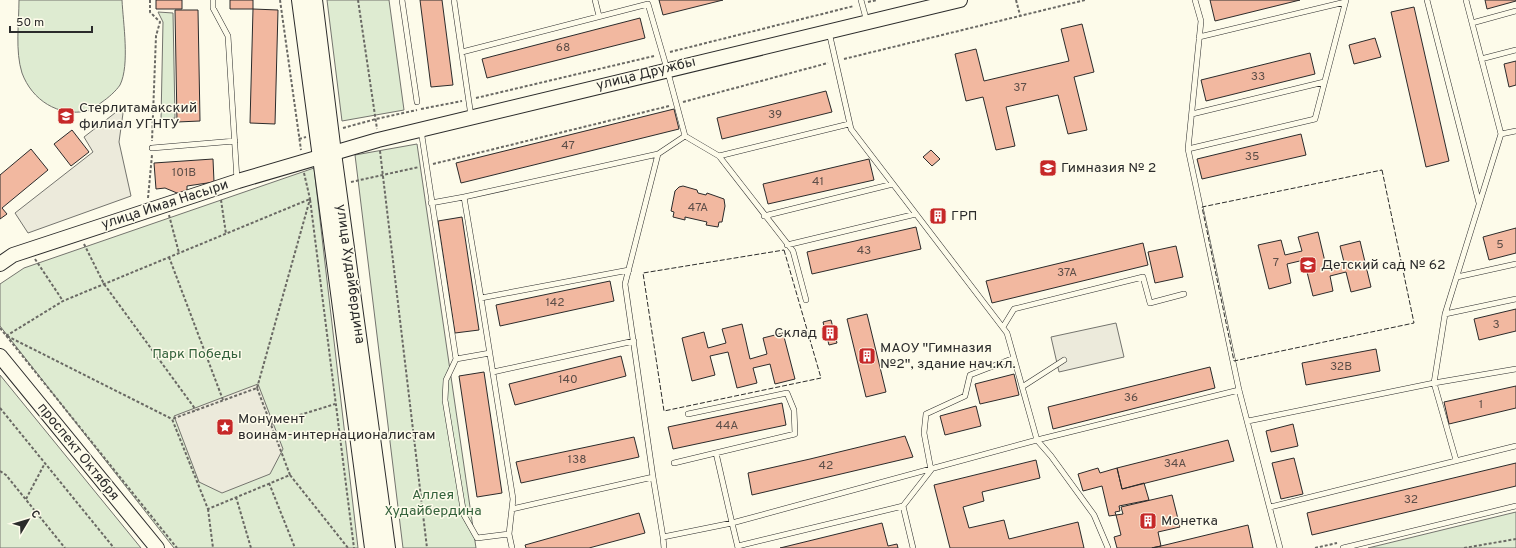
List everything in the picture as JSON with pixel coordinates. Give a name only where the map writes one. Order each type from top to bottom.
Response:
[{"type":"main road","name":"улица Худайбердина","points":[[300,0],[327,155],[387,548]]},
{"type":"main road","name":"улица Худайбердина","points":[[314,0],[327,155],[373,548]]},
{"type":"main road","name":"улица Дружбы","points":[[327,155],[421,129],[960,0]]},
{"type":"main road","name":"улица Имая Насыри","points":[[0,264],[13,255],[219,187],[327,155]]},
{"type":"main road","name":"проспект Октября","points":[[0,356],[157,548]]},
{"type":"lane","points":[[213,0],[213,8],[228,36],[238,181]]},
{"type":"lane","points":[[402,0],[417,102]]},
{"type":"lane","points":[[454,0],[471,117]]},
{"type":"lane","points":[[595,0],[599,16]]},
{"type":"lane","points":[[1195,0],[1201,21],[1188,149],[1239,390],[1280,548]]},
{"type":"lane","points":[[1427,0],[1479,204]]},
{"type":"lane","points":[[1456,460],[1434,383],[1445,314],[1501,134],[1466,0]]},
{"type":"lane","points":[[1188,149],[1314,118],[1346,1],[1199,37]]},
{"type":"lane","points":[[462,52],[648,2],[685,136],[719,156],[764,216],[793,251],[806,300]]},
{"type":"lane","points":[[862,2],[867,22]]},
{"type":"lane","points":[[1472,23],[1516,11]]},
{"type":"lane","points":[[829,31],[851,130],[1007,333],[1037,440],[1051,456],[1094,515],[1108,548]]},
{"type":"lane","points":[[1481,59],[1516,50]]},
{"type":"lane","points":[[1192,114],[1324,82]]},
{"type":"lane","points":[[719,156],[850,124]]},
{"type":"lane","points":[[421,129],[431,204],[456,359],[446,380],[445,400],[464,515],[477,538],[509,534]]},
{"type":"lane","points":[[1501,134],[1516,131]]},
{"type":"lane","points":[[431,204],[658,154],[685,136]]},
{"type":"lane","points":[[152,148],[235,141]]},
{"type":"lane","points":[[658,154],[625,284],[664,548]]},
{"type":"lane","points":[[764,216],[893,184]]},
{"type":"lane","points":[[464,197],[513,499],[509,534],[512,548]]},
{"type":"lane","points":[[787,245],[916,214]]},
{"type":"lane","points":[[1457,277],[1516,264]]},
{"type":"lane","points":[[481,298],[629,270]]},
{"type":"lane","points":[[1003,327],[1014,309],[1143,277],[1150,303],[1184,294]]},
{"type":"lane","points":[[1445,314],[1516,299]]},
{"type":"lane","points":[[493,372],[634,341]]},
{"type":"lane","points":[[456,359],[490,353]]},
{"type":"lane","points":[[716,453],[738,547],[903,506],[931,470],[924,433],[926,414],[965,396],[970,375],[1014,358]]},
{"type":"lane","points":[[1022,387],[1064,360]]},
{"type":"lane","points":[[1248,421],[1434,383],[1516,369]]},
{"type":"lane","points":[[663,537],[732,523],[1037,440],[1239,390]]},
{"type":"lane","points":[[674,462],[795,434],[794,410],[787,393],[688,414]]},
{"type":"lane","points":[[1270,507],[1516,446]]},
{"type":"lane","points":[[512,509],[653,477]]},
{"type":"lane","points":[[903,506],[913,548]]},
{"type":"lane","points":[[1343,548],[1516,506]]},
{"type":"path","points":[[147,211],[152,148],[156,36],[160,22],[150,12],[150,0]]},
{"type":"path","points":[[280,0],[302,154]]},
{"type":"path","points":[[358,0],[377,130]]},
{"type":"path","points":[[376,119],[663,54],[862,2],[877,0]]},
{"type":"path","points":[[1016,0],[1020,15]]},
{"type":"path","points":[[348,183],[426,166],[676,104],[835,61],[1085,0]]},
{"type":"path","points":[[380,150],[427,548]]},
{"type":"path","points":[[304,170],[310,199],[354,548]]},
{"type":"path","points":[[219,187],[226,234]]},
{"type":"path","points":[[6,336],[63,301],[310,199]]},
{"type":"path","points":[[310,199],[257,388],[290,475],[348,548]]},
{"type":"path","points":[[166,205],[179,253]]},
{"type":"path","points":[[79,234],[104,284],[196,410]]},
{"type":"path","points":[[29,250],[63,301]]},
{"type":"path","points":[[169,257],[224,400]]},
{"type":"path","points":[[0,328],[177,548]]},
{"type":"path","points":[[6,336],[172,419],[208,509],[212,548]]},
{"type":"path","points":[[172,419],[257,388]]},
{"type":"path","points":[[271,424],[335,404]]},
{"type":"path","points":[[0,408],[114,548]]},
{"type":"path","points":[[26,499],[45,463]]},
{"type":"path","points":[[0,471],[26,499],[65,548]]},
{"type":"path","points":[[208,509],[290,475]]},
{"type":"path","points":[[269,483],[295,548]]},
{"type":"path","points":[[236,497],[251,548]]},
{"type":"path","points":[[1464,548],[1516,539]]},
{"type":"green space","points":[[19,0],[122,0],[125,66],[120,85],[116,90],[97,106],[87,111],[76,112],[56,109],[39,98],[26,83],[20,64],[18,46]]},
{"type":"green space","points":[[327,0],[389,0],[404,110],[342,121]]},
{"type":"green space","points":[[158,12],[173,13],[175,118],[161,120],[163,22]]},
{"type":"green space","name":"Аллея Худайбердина","points":[[417,144],[476,548],[403,548],[355,155]]},
{"type":"green space","name":"Парк Победы","points":[[314,168],[358,548],[174,548],[0,326],[0,284],[24,268]]},
{"type":"green space","points":[[0,375],[141,548],[0,548]]},
{"type":"green space","points":[[1516,512],[1516,548],[1368,548]]},
{"type":"shaded area","points":[[124,106],[119,142],[131,196],[28,233],[15,213],[93,152],[84,137]]},
{"type":"shaded area","points":[[1116,323],[1124,357],[1059,372],[1051,337]]},
{"type":"shaded area","points":[[258,384],[283,449],[270,474],[222,493],[199,482],[174,416]]},
{"type":"building","points":[[156,0],[182,0],[182,9],[156,9]]},
{"type":"building","points":[[230,0],[253,0],[253,9],[230,9]]},
{"type":"building","points":[[420,0],[442,0],[453,85],[431,87]]},
{"type":"building","points":[[659,0],[723,0],[663,15]]},
{"type":"building","points":[[1210,0],[1300,0],[1215,21]]},
{"type":"building","points":[[1485,0],[1516,0],[1516,1],[1487,9]]},
{"type":"building","points":[[1414,7],[1449,161],[1426,167],[1391,12]]},
{"type":"building","points":[[253,9],[278,10],[275,124],[250,123]]},
{"type":"building","points":[[175,10],[198,10],[200,121],[177,122]]},
{"type":"building","points":[[640,18],[645,38],[487,78],[482,59]]},
{"type":"building","points":[[1082,24],[1094,72],[1074,77],[1087,130],[1068,134],[1058,95],[1006,107],[1015,146],[996,150],[983,97],[966,101],[955,54],[976,49],[984,81],[1069,61],[1061,29]]},
{"type":"building","points":[[1375,38],[1381,57],[1354,64],[1349,45]]},
{"type":"building","points":[[1310,53],[1315,74],[1206,101],[1201,80]]},
{"type":"building","points":[[1516,61],[1516,85],[1509,87],[1504,64]]},
{"type":"building","points":[[826,91],[832,112],[722,139],[717,118]]},
{"type":"building","points":[[674,109],[679,129],[461,183],[456,163]]},
{"type":"building","points":[[72,130],[89,152],[71,166],[54,144]]},
{"type":"building","points":[[1301,134],[1306,155],[1202,179],[1197,159]]},
{"type":"building","points":[[31,149],[48,170],[2,208],[7,214],[0,219],[0,175]]},
{"type":"building","points":[[931,150],[940,159],[932,166],[923,157]]},
{"type":"building","points":[[213,159],[214,182],[187,186],[187,192],[177,193],[165,188],[156,189],[154,163]]},
{"type":"building","points":[[869,159],[874,180],[768,204],[763,184]]},
{"type":"building","points":[[683,186],[697,190],[698,193],[706,195],[707,193],[724,199],[725,206],[722,222],[719,222],[718,227],[706,225],[707,222],[685,217],[685,220],[673,217],[674,212],[671,211],[675,191],[679,187]]},
{"type":"building","name":"ГРП","points":[[938,211],[943,218],[938,222],[933,215]]},
{"type":"building","points":[[462,217],[479,330],[455,333],[438,221]]},
{"type":"building","points":[[916,227],[921,249],[812,274],[807,252]]},
{"type":"building","points":[[1516,228],[1516,253],[1489,260],[1483,237]]},
{"type":"building","points":[[1318,232],[1326,266],[1344,262],[1340,246],[1360,241],[1371,287],[1351,292],[1346,272],[1330,276],[1333,291],[1313,296],[1304,260],[1287,264],[1291,283],[1269,289],[1258,245],[1281,240],[1285,255],[1302,251],[1298,237]]},
{"type":"building","points":[[1143,243],[1148,265],[992,303],[986,281]]},
{"type":"building","points":[[1176,246],[1183,277],[1155,283],[1148,252]]},
{"type":"building","points":[[610,281],[614,301],[500,326],[496,305]]},
{"type":"building","points":[[1516,309],[1516,331],[1479,340],[1474,319]]},
{"type":"building","name":"МАОУ \"Гимназия №2\", здание нач.кл.","points":[[867,314],[886,392],[866,397],[847,319]]},
{"type":"building","name":"Склад","points":[[831,320],[837,343],[829,345],[823,322]]},
{"type":"building","points":[[742,324],[750,359],[767,354],[763,338],[783,333],[795,379],[775,384],[770,364],[753,368],[757,383],[737,388],[728,352],[710,356],[715,375],[692,381],[682,338],[704,332],[708,348],[726,343],[722,329]]},
{"type":"building","points":[[1376,349],[1380,371],[1306,385],[1302,363]]},
{"type":"building","points":[[621,356],[626,376],[515,405],[509,384]]},
{"type":"building","points":[[1210,367],[1215,388],[1053,429],[1048,407]]},
{"type":"building","points":[[484,372],[502,493],[477,497],[459,376]]},
{"type":"building","points":[[1014,374],[1019,395],[980,404],[975,384]]},
{"type":"building","points":[[1516,386],[1516,408],[1449,424],[1444,402]]},
{"type":"building","points":[[782,403],[786,425],[673,449],[668,427]]},
{"type":"building","points":[[976,406],[981,426],[945,435],[940,416]]},
{"type":"building","points":[[1293,424],[1298,446],[1271,452],[1266,431]]},
{"type":"building","points":[[905,436],[913,457],[752,495],[748,473]]},
{"type":"building","points":[[634,437],[639,457],[521,483],[516,462]]},
{"type":"building","points":[[1228,440],[1234,461],[1122,489],[1117,468]]},
{"type":"building","points":[[1294,458],[1303,494],[1281,499],[1272,463]]},
{"type":"building","points":[[1036,460],[1040,478],[982,492],[984,501],[963,507],[969,528],[1004,520],[1009,539],[1078,522],[1084,548],[950,548],[934,485]]},
{"type":"building","points":[[1516,463],[1516,486],[1312,535],[1307,513]]},
{"type":"building","name":"Монетка","points":[[1098,468],[1100,473],[1117,468],[1122,489],[1144,483],[1149,500],[1119,506],[1120,511],[1115,512],[1116,515],[1109,516],[1102,486],[1083,491],[1078,474]]},
{"type":"building","name":"Монетка","points":[[1172,495],[1180,527],[1158,532],[1161,546],[1151,548],[1117,548],[1114,537],[1121,535],[1116,515],[1123,514],[1121,507]]},
{"type":"building","points":[[639,513],[645,533],[589,548],[526,548],[525,545]]},
{"type":"building","points":[[882,523],[888,546],[897,544],[898,548],[780,548]]},
{"type":"building","points":[[1248,525],[1253,548],[1152,548],[1161,546]]},
{"type":"fence","points":[[1382,170],[1414,323],[1234,361],[1202,207],[1382,170]]},
{"type":"fence","points":[[784,250],[821,378],[664,411],[643,273],[784,250]]},
{"type":"place","name":"Стерлитамакский филиал УГНТУ","points":[[66,116]]},
{"type":"place","name":"Гимназия № 2","points":[[1048,168]]},
{"type":"place","name":"ГРП","points":[[938,216]]},
{"type":"place","name":"Детский сад № 62","points":[[1308,265]]},
{"type":"place","name":"Склад","points":[[830,333]]},
{"type":"place","name":"МАОУ \"Гимназия №2\", здание нач.кл.","points":[[867,356]]},
{"type":"place","name":"Монумент воинам-интернационалистам","points":[[225,427]]},
{"type":"place","name":"Монетка","points":[[1148,521]]}]
